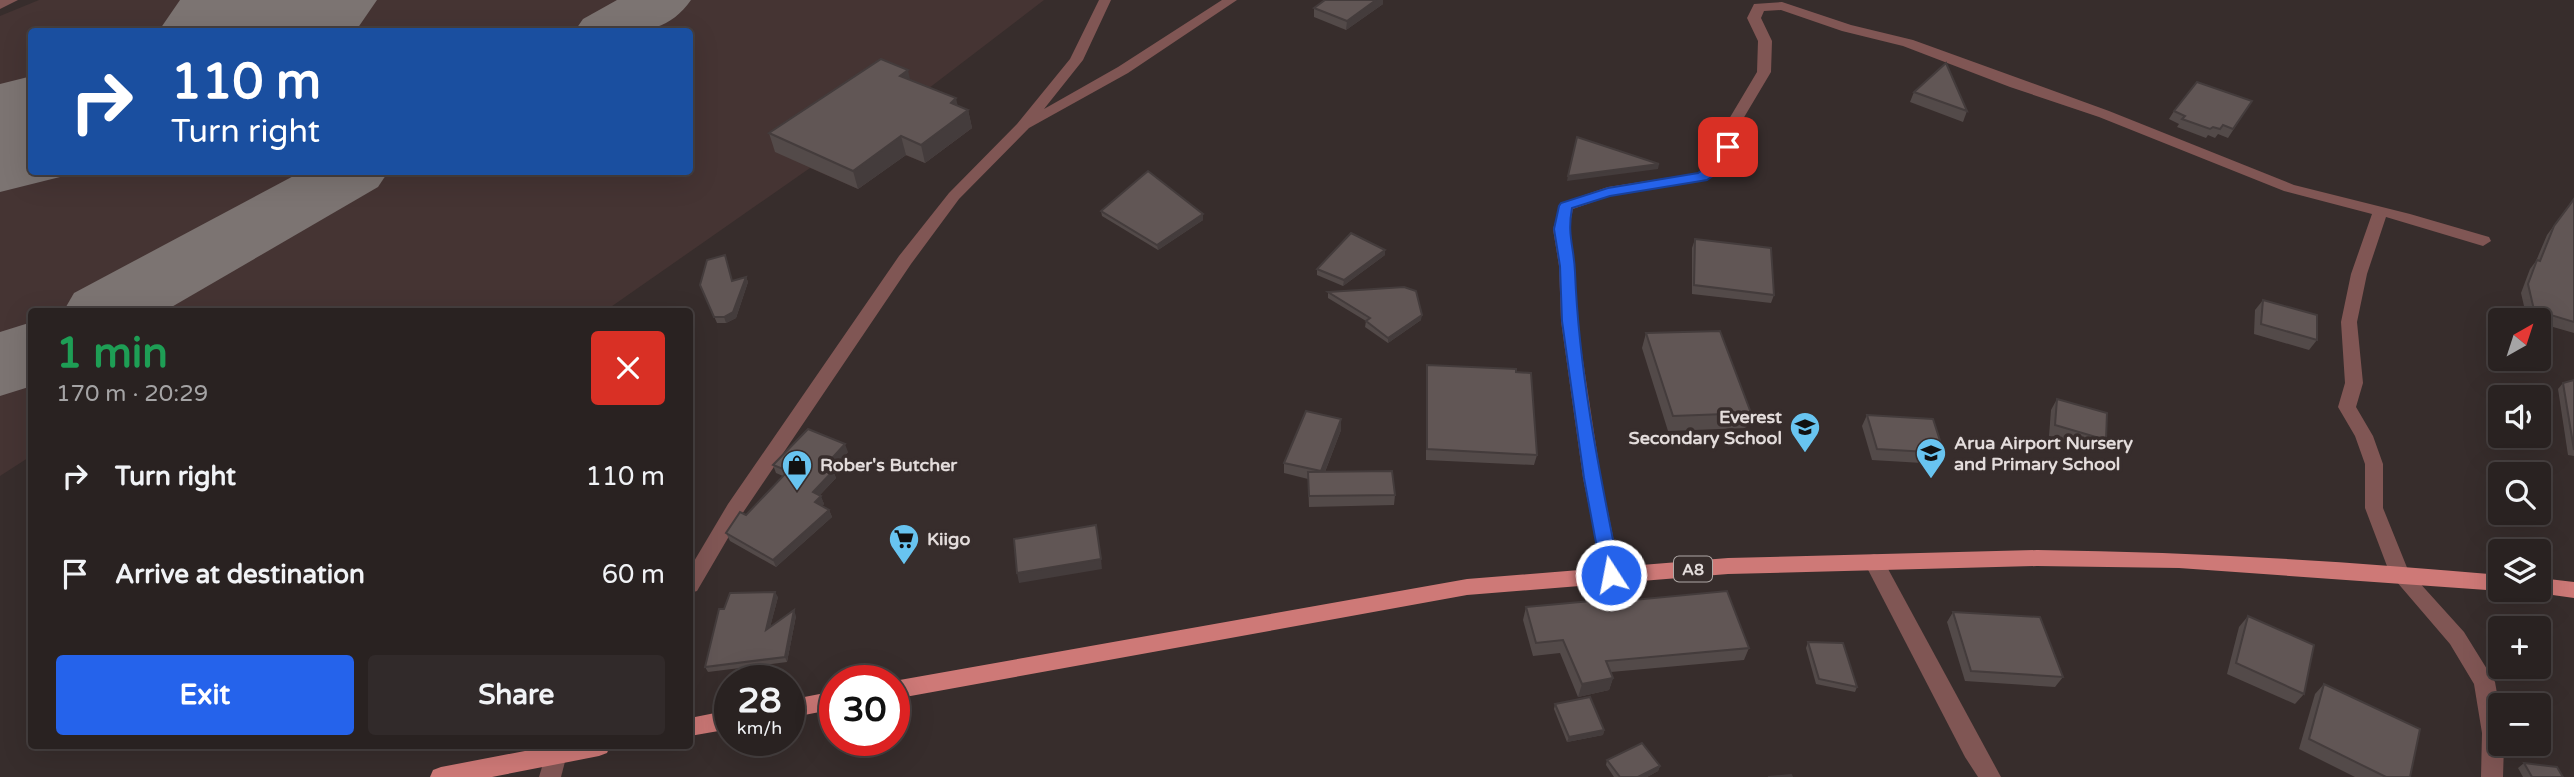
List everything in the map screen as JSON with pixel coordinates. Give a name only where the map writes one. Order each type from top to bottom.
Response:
[{"type":"main road","name":"A8","points":[[910,687],[1467,587],[1728,566],[2037,558],[2179,560],[2488,582]]},
{"type":"main road","points":[[2551,587],[2574,590]]},
{"type":"main road","points":[[693,726],[714,722]]},
{"type":"main road","points":[[441,777],[583,749]]},
{"type":"street","points":[[0,5],[12,0]]},
{"type":"street","points":[[693,580],[735,509],[905,260],[954,196],[1022,127],[1076,60],[1105,0]]},
{"type":"street","points":[[1022,127],[1111,77],[1231,0]]},
{"type":"street","points":[[1611,575],[1592,478],[1569,321],[1567,266],[1561,229],[1566,206],[1608,192],[1702,177],[1724,161],[1736,119],[1764,72],[1765,41],[1754,18],[1759,7],[1782,6],[1847,28],[1908,43],[2015,85],[2094,110],[2278,185],[2483,242]]},
{"type":"street","points":[[2380,212],[2360,274],[2349,322],[2354,383],[2347,407],[2364,436],[2374,464],[2374,508],[2400,574],[2456,638],[2484,682],[2493,733],[2492,777]]},
{"type":"street","points":[[1874,562],[1973,750],[1990,777]]},
{"type":"street","points":[[550,777],[556,754]]},
{"type":"shaded area","points":[[39,0],[1044,0],[916,98],[972,128],[925,163],[905,155],[858,189],[810,168],[609,308],[28,308],[28,458],[0,476],[0,16]]},
{"type":"building","points":[[1325,0],[1376,0],[1347,21],[1314,8]]},
{"type":"building","points":[[881,59],[908,70],[900,76],[956,98],[951,103],[968,110],[921,145],[901,136],[853,171],[769,133]]},
{"type":"building","points":[[1946,63],[1967,111],[1914,92]]},
{"type":"building","points":[[2197,82],[2252,101],[2233,129],[2223,125],[2220,129],[2210,129],[2182,119],[2185,116],[2174,111]]},
{"type":"building","points":[[1577,137],[1659,164],[1568,176]]},
{"type":"building","points":[[1148,171],[1203,214],[1157,245],[1101,211]]},
{"type":"building","points":[[2574,199],[2574,322],[2552,315],[2552,308],[2534,308],[2528,284],[2554,226]]},
{"type":"building","points":[[1351,233],[1385,250],[1344,280],[1317,269]]},
{"type":"building","points":[[1695,239],[1771,248],[1774,295],[1694,285]]},
{"type":"building","points":[[725,255],[732,281],[746,277],[733,312],[724,317],[714,317],[700,285],[707,260]]},
{"type":"building","points":[[1404,287],[1416,291],[1422,315],[1388,338],[1366,321],[1370,318],[1328,292]]},
{"type":"building","points":[[2263,300],[2317,315],[2317,340],[2261,324]]},
{"type":"building","points":[[1720,331],[1751,413],[1673,416],[1646,333]]},
{"type":"building","points":[[1427,365],[1516,369],[1516,372],[1531,373],[1537,455],[1427,449]]},
{"type":"building","points":[[2574,380],[2574,450],[2563,383]]},
{"type":"building","points":[[2057,399],[2107,413],[2106,440],[2055,425]]},
{"type":"building","points":[[1306,411],[1341,419],[1321,471],[1284,463]]},
{"type":"building","points":[[1867,415],[1933,419],[1944,453],[1877,449]]},
{"type":"building","points":[[808,429],[845,444],[824,467],[833,471],[813,492],[821,496],[815,502],[829,510],[773,560],[726,533],[740,512],[746,515],[788,471],[773,465]]},
{"type":"building","points":[[1392,471],[1395,495],[1309,496],[1308,472]]},
{"type":"building","points":[[1096,525],[1101,559],[1017,573],[1014,539]]},
{"type":"building","points":[[1727,591],[1749,648],[1606,661],[1613,678],[1582,684],[1563,640],[1536,643],[1526,607],[1591,601],[1592,604]]},
{"type":"building","points":[[775,592],[766,630],[794,610],[785,657],[705,667],[719,609],[724,609],[730,593]]},
{"type":"building","points":[[1953,612],[2040,617],[2063,677],[1971,671]]},
{"type":"building","points":[[2248,616],[2314,645],[2304,694],[2236,663]]},
{"type":"building","points":[[1808,642],[1843,643],[1857,687],[1819,679]]},
{"type":"building","points":[[2324,684],[2420,729],[2410,777],[2386,777],[2309,739]]},
{"type":"building","points":[[1590,697],[1604,730],[1569,737],[1555,704]]},
{"type":"building","points":[[1642,743],[1660,766],[1638,777],[1620,777],[1607,760]]},
{"type":"building","points":[[2524,763],[2557,767],[2563,777],[2532,777]]},
{"type":"taxiway","points":[[612,28],[661,0]]},
{"type":"taxiway","points":[[109,308],[348,175]]},
{"type":"taxiway","points":[[0,367],[28,352]]},
{"type":"runway","points":[[243,28],[302,0]]},
{"type":"runway","points":[[0,141],[28,128]]},
{"type":"place","name":"Everest Secondary School","points":[[1805,454]]},
{"type":"place","name":"Arua Airport Nursery and Primary School","points":[[1931,480]]},
{"type":"place","name":"Rober's Butcher","points":[[797,492]]},
{"type":"place","name":"Kiigo","points":[[904,566]]},
{"type":"route","points":[[1611,575],[1592,478],[1569,321],[1567,266],[1561,229],[1566,206],[1608,192],[1702,177],[1724,161],[1728,147]]}]
